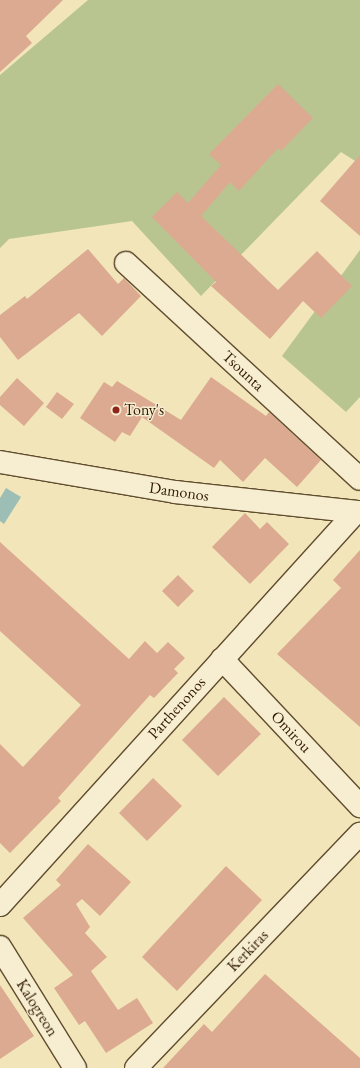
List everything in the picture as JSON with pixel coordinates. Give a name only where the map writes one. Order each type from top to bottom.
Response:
[{"type":"street","name":"Tsounta","points":[[126,263],[360,479]]},
{"type":"street","name":"Damonos","points":[[0,462],[175,492],[358,512]]},
{"type":"street","name":"Parthenonos","points":[[0,905],[222,659],[358,512]]},
{"type":"street","name":"Omirou","points":[[222,659],[360,806]]},
{"type":"street","name":"Kerkiras","points":[[136,1068],[360,834]]},
{"type":"street","name":"Kalogreon","points":[[0,947],[75,1068]]},
{"type":"green space","points":[[88,0],[360,0],[360,164],[341,152],[201,296],[132,221],[9,239],[0,248],[0,75]]},
{"type":"green space","points":[[360,250],[360,397],[346,412],[282,356]]},
{"type":"water","points":[[6,488],[21,497],[4,524],[0,521],[0,498]]},
{"type":"building","points":[[0,0],[63,0],[26,36],[32,43],[0,72]]},
{"type":"building","points":[[278,84],[313,118],[281,151],[278,148],[239,191],[230,182],[201,216],[278,290],[317,251],[352,286],[321,318],[303,301],[270,339],[211,286],[216,282],[152,217],[177,192],[188,203],[221,165],[209,154]]},
{"type":"building","points":[[360,155],[360,236],[320,201]]},
{"type":"building","points":[[88,249],[118,284],[124,278],[141,296],[102,336],[79,313],[18,360],[0,337],[0,315],[25,296],[27,299]]},
{"type":"building","points":[[211,377],[266,416],[269,412],[321,460],[297,487],[265,458],[243,482],[220,460],[214,468],[142,417],[130,436],[122,432],[115,442],[80,418],[104,382],[112,387],[117,381],[181,420]]},
{"type":"building","points":[[17,378],[44,403],[24,426],[0,405],[0,397]]},
{"type":"building","points":[[57,392],[74,404],[62,419],[46,407]]},
{"type":"building","points":[[245,513],[260,529],[267,522],[289,544],[250,584],[212,547]]},
{"type":"building","points":[[0,542],[129,659],[145,641],[157,653],[168,642],[185,658],[174,669],[178,673],[154,698],[150,695],[58,798],[61,801],[10,853],[0,843],[0,744],[23,767],[81,705],[0,631]]},
{"type":"building","points":[[360,550],[360,727],[277,654],[341,588],[333,580]]},
{"type":"building","points":[[178,575],[194,591],[178,607],[162,591]]},
{"type":"building","points":[[224,697],[261,734],[218,776],[182,740]]},
{"type":"building","points":[[153,778],[182,806],[147,841],[119,813]]},
{"type":"building","points":[[88,844],[131,882],[100,916],[82,899],[76,904],[90,927],[85,933],[107,957],[91,971],[118,1010],[137,998],[153,1023],[106,1053],[85,1021],[79,1025],[54,988],[73,975],[23,918],[61,885],[56,880]]},
{"type":"building","points":[[226,866],[262,900],[177,991],[142,957]]},
{"type":"building","points":[[265,974],[360,1058],[360,1068],[163,1068],[204,1024],[212,1032]]},
{"type":"building","points":[[0,985],[34,1036],[0,1059]]},
{"type":"place","name":"Tony's","points":[[116,410]]}]
